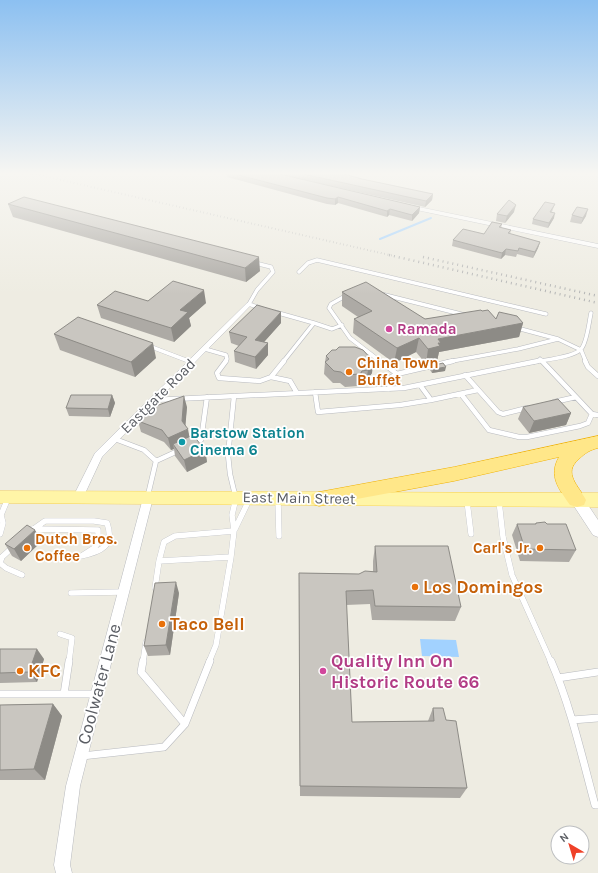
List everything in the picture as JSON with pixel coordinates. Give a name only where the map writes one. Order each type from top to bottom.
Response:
[{"type":"highway","points":[[319,499],[454,474],[592,443]]},
{"type":"highway","points":[[577,500],[566,484],[563,468],[566,461],[592,443]]},
{"type":"main road","name":"East Main Street","points":[[4,497],[598,500]]},
{"type":"street","points":[[440,213],[598,246]]},
{"type":"street","name":"Eastgate Road","points":[[78,497],[98,455],[249,304]]},
{"type":"street","name":"Coolwater Lane","points":[[64,873],[62,865],[73,786],[148,498]]},
{"type":"street","points":[[577,500],[598,531]]},
{"type":"lane","points":[[299,272],[308,263],[317,260],[546,314]]},
{"type":"lane","points":[[248,261],[271,267],[273,272],[257,290],[249,304],[262,308]]},
{"type":"lane","points":[[354,291],[331,304],[329,308],[350,338],[396,374]]},
{"type":"lane","points":[[378,293],[467,315]]},
{"type":"lane","points":[[269,310],[332,329],[342,325]]},
{"type":"lane","points":[[154,400],[390,389],[420,385],[540,359],[572,354],[581,350],[584,344],[591,313]]},
{"type":"lane","points":[[205,349],[226,355],[227,359],[217,374],[219,378],[260,381],[271,377],[314,323]]},
{"type":"lane","points":[[510,326],[558,339],[581,350],[588,367],[598,376]]},
{"type":"lane","points":[[390,389],[388,379],[396,374],[543,344],[558,339]]},
{"type":"lane","points":[[141,343],[192,362]]},
{"type":"lane","points":[[540,359],[592,414],[598,415]]},
{"type":"lane","points":[[465,375],[498,412],[503,414],[532,407]]},
{"type":"lane","points":[[271,377],[290,381],[297,393]]},
{"type":"lane","points":[[420,385],[431,400]]},
{"type":"lane","points":[[315,392],[318,412],[400,405],[478,390]]},
{"type":"lane","points":[[460,394],[489,430],[519,437],[527,437],[580,426],[588,423],[592,414]]},
{"type":"lane","points":[[81,756],[164,747],[185,724],[216,645],[234,531],[243,498],[230,474],[228,455],[234,396]]},
{"type":"lane","points":[[156,461],[201,440],[207,397]]},
{"type":"lane","points":[[547,404],[576,397]]},
{"type":"lane","points":[[114,439],[144,450],[156,461]]},
{"type":"lane","points":[[148,498],[156,461]]},
{"type":"lane","points":[[0,534],[3,523],[2,515],[4,497]]},
{"type":"lane","points":[[234,531],[232,515],[243,498]]},
{"type":"lane","points":[[278,498],[279,536]]},
{"type":"lane","points":[[466,499],[471,534]]},
{"type":"lane","points":[[499,499],[503,537],[512,575],[558,678],[572,720],[595,805],[598,804]]},
{"type":"lane","points":[[22,539],[32,530],[45,522],[94,521],[107,523],[110,529],[110,539],[103,550],[96,554],[81,556],[97,545],[100,537],[98,530],[32,530]]},
{"type":"lane","points":[[153,598],[159,561],[164,542],[176,536],[234,531]]},
{"type":"lane","points":[[17,543],[2,557],[0,563],[6,568],[22,575]]},
{"type":"lane","points":[[159,561],[231,557]]},
{"type":"lane","points":[[71,593],[123,592]]},
{"type":"lane","points":[[60,634],[72,638],[67,682],[64,694]]},
{"type":"lane","points":[[147,635],[141,672],[185,724]]},
{"type":"lane","points":[[558,678],[598,672]]},
{"type":"lane","points":[[0,694],[97,694]]},
{"type":"lane","points":[[572,720],[598,718]]},
{"type":"water","points":[[420,639],[456,640],[459,657],[422,656]]},
{"type":"building","points":[[40,213],[86,213],[259,257],[245,268]]},
{"type":"building","points":[[404,213],[414,213],[412,215]]},
{"type":"building","points":[[498,213],[510,213],[507,216],[497,214]]},
{"type":"building","points":[[537,213],[555,213],[549,223],[533,219]]},
{"type":"building","points":[[573,213],[586,213],[583,218],[572,215]]},
{"type":"building","points":[[492,222],[502,224],[499,227],[511,230],[508,233],[540,242],[535,252],[519,248],[518,251],[506,249],[502,253],[453,240],[463,229],[484,234]]},
{"type":"building","points":[[173,281],[204,290],[180,310],[188,312],[171,328],[97,305],[115,291],[148,301]]},
{"type":"building","points":[[366,282],[425,319],[488,310],[496,319],[499,312],[517,316],[523,323],[438,339],[441,343],[438,343],[440,346],[428,349],[419,338],[397,348],[354,319],[372,311],[342,292]]},
{"type":"building","points":[[257,305],[281,312],[255,340],[268,343],[255,357],[234,351],[247,337],[229,332]]},
{"type":"building","points":[[78,317],[153,343],[131,362],[54,334]]},
{"type":"building","points":[[339,347],[355,347],[363,350],[373,361],[368,370],[362,371],[360,374],[345,375],[341,372],[334,371],[325,362],[329,359],[326,356],[332,350],[336,350]]},
{"type":"building","points":[[443,363],[446,367],[433,369],[431,366]]},
{"type":"building","points":[[71,395],[112,395],[108,409],[66,408]]},
{"type":"building","points":[[184,396],[182,421],[188,429],[168,438],[162,430],[138,421],[150,408]]},
{"type":"building","points":[[558,399],[571,413],[534,421],[523,407]]},
{"type":"building","points":[[193,435],[205,450],[184,460],[173,444]]},
{"type":"building","points":[[545,522],[547,524],[566,524],[576,550],[525,549],[517,524],[536,524]]},
{"type":"building","points":[[27,525],[35,530],[14,549],[5,544]]},
{"type":"building","name":"Quality Inn On Historic Route 66","points":[[375,546],[448,546],[461,607],[375,606],[373,590],[346,591],[352,722],[434,721],[433,708],[443,708],[446,720],[456,721],[467,788],[300,786],[299,573],[359,574],[365,571],[377,572]]},
{"type":"building","name":"Taco Bell","points":[[176,582],[166,645],[144,646],[155,583]]},
{"type":"building","points":[[0,649],[37,649],[29,672],[0,673]]},
{"type":"building","points":[[53,704],[34,769],[0,770],[0,705]]},
{"type":"waterway","points":[[380,239],[431,218]]},
{"type":"railway","points":[[204,213],[394,256]]},
{"type":"railway","points":[[389,255],[598,303]]},
{"type":"railway","points":[[423,257],[598,296]]},
{"type":"place","name":"Ramada","points":[[389,329]]},
{"type":"place","name":"China Town Buffet","points":[[349,372]]},
{"type":"place","name":"Barstow Station Cinema 6","points":[[182,442]]},
{"type":"place","name":"Dutch Bros. Coffee","points":[[27,548]]},
{"type":"place","name":"Carl's Jr.","points":[[540,548]]},
{"type":"place","name":"Los Domingos","points":[[415,587]]},
{"type":"place","name":"Taco Bell","points":[[162,624]]},
{"type":"place","name":"KFC","points":[[20,671]]},
{"type":"place","name":"Quality Inn On Historic Route 66","points":[[323,671]]}]
